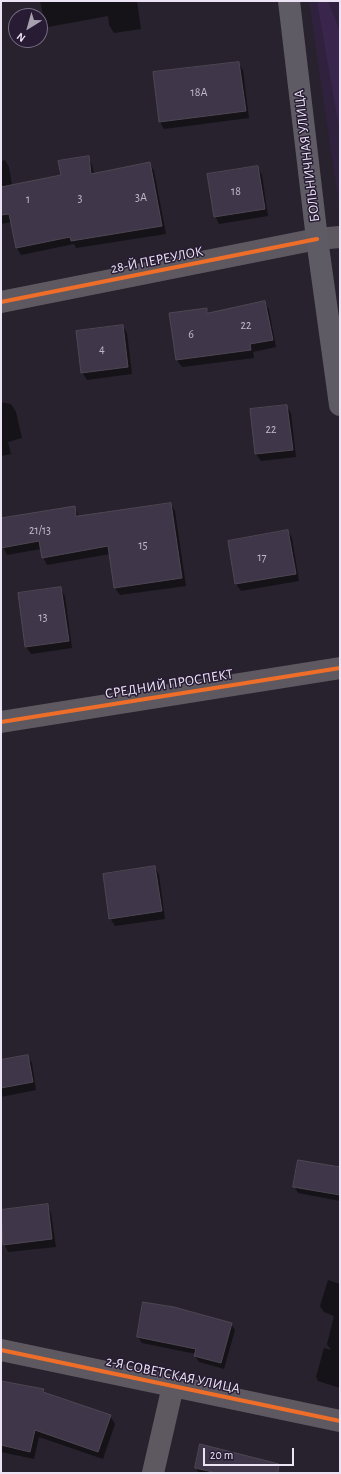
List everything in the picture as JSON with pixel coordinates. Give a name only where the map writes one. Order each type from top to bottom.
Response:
[{"type":"main road","name":"БОЛЬНИЧНАЯ УЛИЦА","points":[[289,1],[317,239],[340,405]]},
{"type":"street","name":"28-Й ПЕРЕУЛОК","points":[[1,302],[317,239],[340,237]]},
{"type":"street","name":"СРЕДНИЙ ПРОСПЕКТ","points":[[1,722],[340,668]]},
{"type":"street","name":"2-Я СОВЕТСКАЯ УЛИЦА","points":[[1,1350],[340,1421]]},
{"type":"street","points":[[153,1473],[173,1386]]},
{"type":"shaded area","points":[[309,1],[340,1],[340,212]]},
{"type":"shaded area","points":[[317,1],[328,1],[340,31],[340,133]]},
{"type":"building","points":[[239,62],[246,111],[159,122],[153,72]]},
{"type":"building","points":[[89,156],[91,174],[150,162],[162,226],[71,241],[70,237],[16,248],[9,214],[1,215],[1,187],[61,175],[58,161]]},
{"type":"building","points":[[258,166],[265,209],[214,217],[207,174]]},
{"type":"building","points":[[265,301],[273,340],[250,344],[251,350],[176,360],[169,313],[207,308],[207,313]]},
{"type":"building","points":[[123,325],[128,367],[81,373],[76,331]]},
{"type":"building","points":[[287,405],[293,450],[255,454],[250,409]]},
{"type":"building","points":[[171,503],[182,578],[114,588],[108,546],[42,558],[39,541],[1,548],[1,518],[75,506],[76,516]]},
{"type":"building","points":[[288,530],[296,574],[235,584],[228,541]]},
{"type":"building","points":[[61,587],[69,641],[25,647],[18,593]]},
{"type":"building","points":[[155,866],[162,911],[109,919],[103,874]]},
{"type":"building","points":[[28,1055],[33,1082],[1,1088],[1,1060]]},
{"type":"building","points":[[298,1160],[340,1167],[340,1195],[293,1187]]},
{"type":"building","points":[[48,1204],[52,1239],[3,1245],[1,1210]]},
{"type":"building","points":[[143,1302],[174,1307],[232,1323],[221,1363],[194,1356],[196,1349],[137,1337]]},
{"type":"building","points":[[1,1381],[44,1389],[43,1392],[111,1415],[98,1452],[35,1430],[30,1452],[1,1445]]},
{"type":"building","points":[[200,1444],[279,1464],[278,1473],[217,1473],[195,1468]]},
{"type":"cycle path","points":[[1,302],[317,239]]},
{"type":"cycle path","points":[[1,722],[340,668]]},
{"type":"cycle path","points":[[1,1350],[340,1421]]}]
